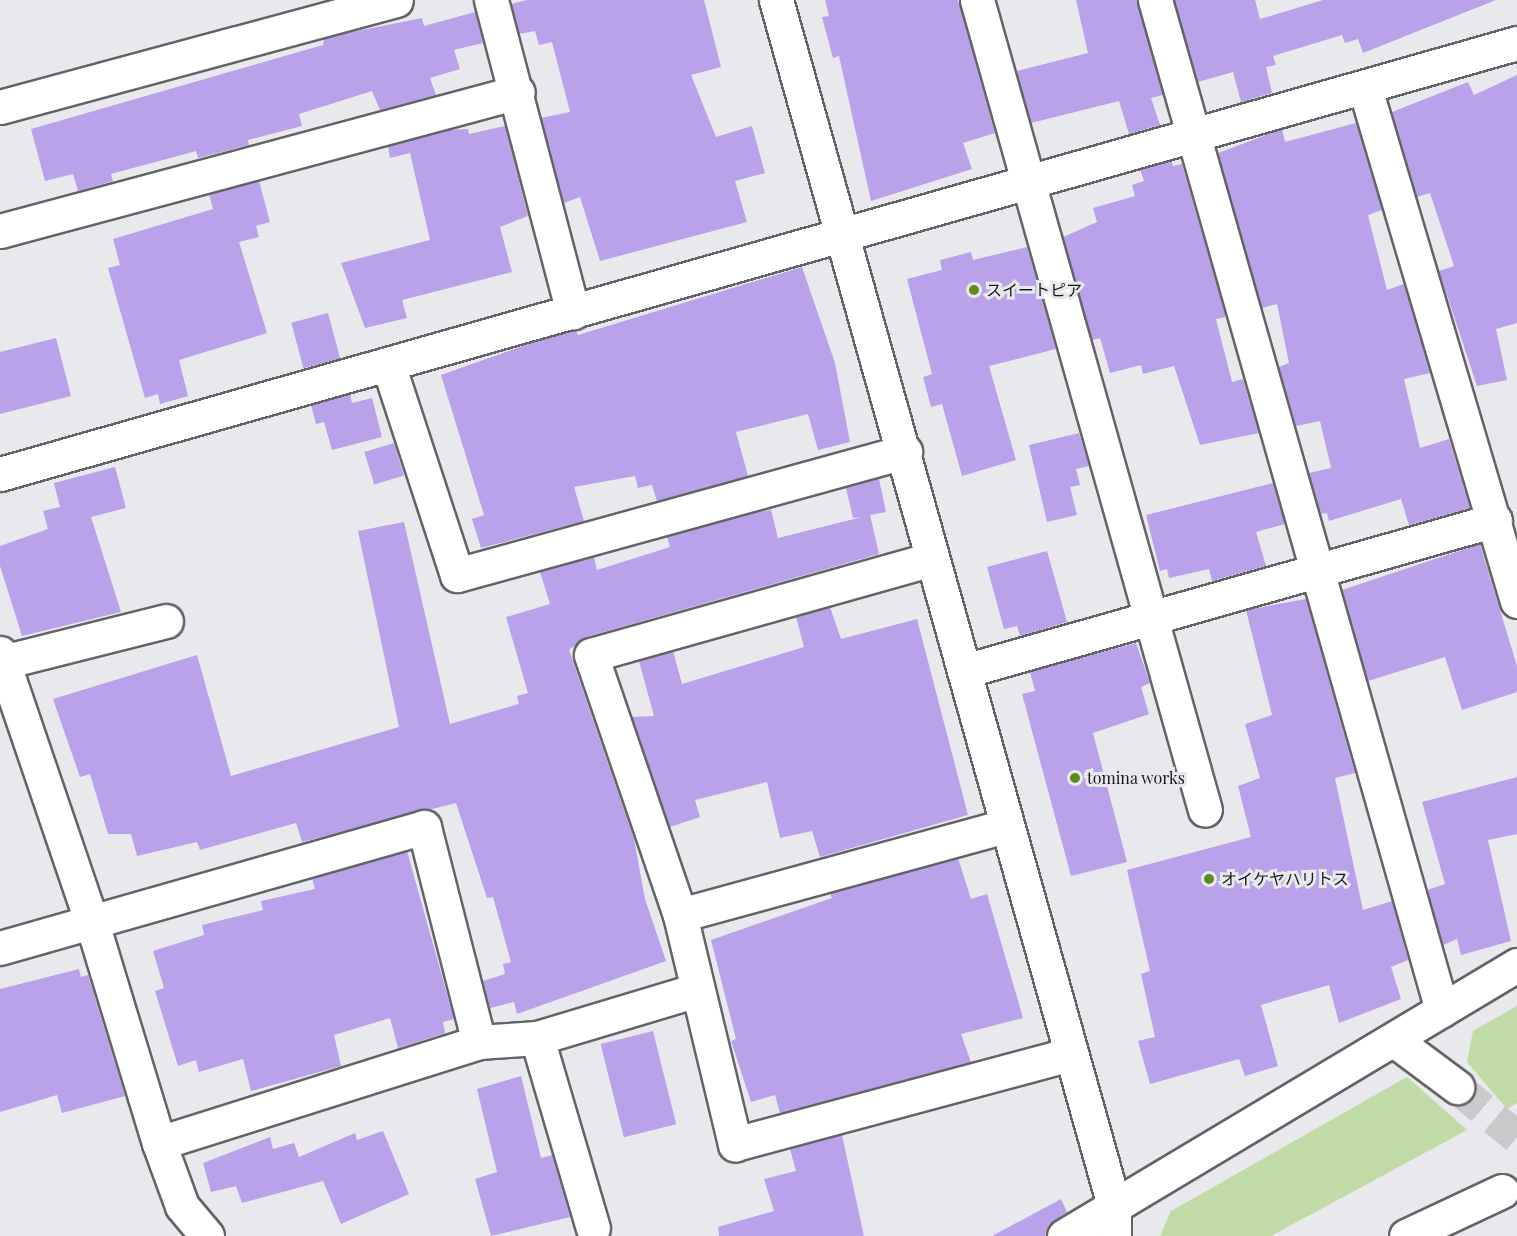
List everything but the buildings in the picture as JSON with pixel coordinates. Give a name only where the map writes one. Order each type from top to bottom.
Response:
[{"type":"main road","points":[[0,107],[396,0]]},
{"type":"main road","points":[[491,0],[518,92],[573,312]]},
{"type":"main road","points":[[776,0],[841,235],[905,452],[1005,826],[1071,1054],[1114,1221]]},
{"type":"main road","points":[[977,0],[1205,810]]},
{"type":"main road","points":[[1155,0],[1442,1010]]},
{"type":"main road","points":[[0,474],[573,312],[1194,132],[1365,88],[1517,43]]},
{"type":"main road","points":[[1365,88],[1495,520],[1517,601]]},
{"type":"main road","points":[[0,231],[518,92]]},
{"type":"main road","points":[[388,364],[457,575],[905,452]]},
{"type":"main road","points":[[964,672],[1152,617],[1318,574],[1495,520]]},
{"type":"main road","points":[[932,559],[591,655],[680,915],[694,991],[735,1144],[1071,1054]]},
{"type":"main road","points":[[166,621],[1,657],[93,926],[159,1143],[182,1206],[207,1236]]},
{"type":"main road","points":[[680,915],[1005,826]]},
{"type":"main road","points":[[0,948],[93,926],[424,827],[479,1042]]},
{"type":"main road","points":[[1064,1236],[1114,1221],[1394,1040],[1517,965]]},
{"type":"main road","points":[[159,1143],[479,1042],[537,1038],[694,991]]},
{"type":"main road","points":[[537,1038],[593,1228]]},
{"type":"main road","points":[[1394,1040],[1457,1087]]},
{"type":"main road","points":[[1406,1236],[1509,1186]]},
{"type":"main road","points":[[1428,1236],[1509,1186]]},
{"type":"green space","points":[[1517,1006],[1517,1103],[1507,1109],[1467,1062],[1473,1031]]},
{"type":"green space","points":[[1407,1077],[1467,1130],[1271,1236],[1160,1236],[1171,1211]]},
{"type":"tunnel","points":[[1457,1087],[1517,1137]]},
{"type":"place","name":"スイートピア","points":[[974,290]]},
{"type":"place","name":"tomina works","points":[[1075,778]]},
{"type":"place","name":"オイケヤハリトス","points":[[1209,879]]}]
